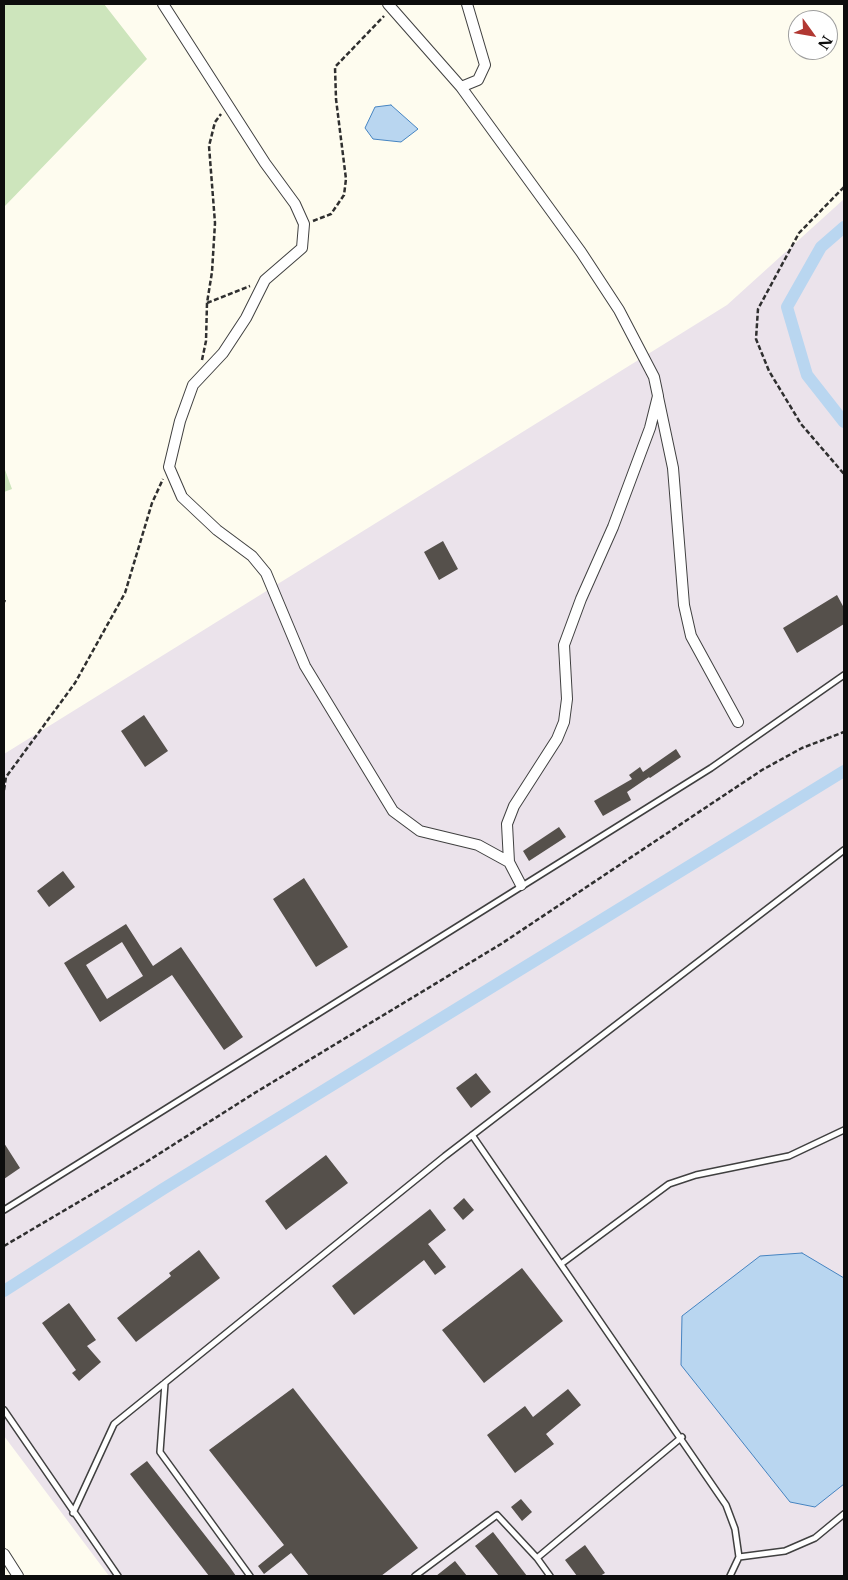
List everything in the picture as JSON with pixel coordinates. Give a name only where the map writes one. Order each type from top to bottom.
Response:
[{"type":"street","points":[[163,4],[265,163],[295,204],[304,224],[302,248],[265,280],[246,318],[223,353],[193,385],[180,421],[169,467],[182,498],[216,530],[252,556],[266,572],[306,666],[393,811],[420,831],[478,845],[508,862]]},
{"type":"street","points":[[461,87],[478,80],[485,65],[467,4]]},
{"type":"street","points":[[390,6],[461,87],[581,252],[619,310],[654,377],[673,468],[684,604],[691,636],[738,722]]},
{"type":"street","points":[[521,885],[508,862],[506,846],[507,824],[514,806],[557,739],[564,722],[567,699],[564,645],[581,599],[613,527],[650,428],[658,396]]},
{"type":"street","points":[[4,1554],[18,1576]]},
{"type":"lane","points":[[4,1210],[521,885],[711,768],[844,675]]},
{"type":"lane","points":[[73,1513],[114,1424],[472,1135],[844,850]]},
{"type":"lane","points":[[560,1264],[669,1184],[696,1175],[789,1156],[844,1130]]},
{"type":"lane","points":[[472,1135],[682,1437],[726,1505],[735,1529],[739,1557],[730,1576]]},
{"type":"lane","points":[[165,1383],[160,1452],[250,1576]]},
{"type":"lane","points":[[4,1410],[118,1576]]},
{"type":"lane","points":[[537,1558],[682,1437]]},
{"type":"lane","points":[[739,1557],[785,1552],[815,1538],[844,1514]]},
{"type":"lane","points":[[415,1576],[497,1515],[537,1558],[550,1576]]},
{"type":"path","points":[[304,224],[331,214],[344,195],[346,180],[336,100],[335,67],[390,6]]},
{"type":"path","points":[[202,360],[206,341],[207,304],[216,223],[209,146],[215,122],[229,106]]},
{"type":"path","points":[[844,187],[799,233],[758,309],[756,338],[769,370],[801,424],[844,474]]},
{"type":"path","points":[[207,304],[265,280]]},
{"type":"path","points":[[4,790],[6,777],[75,682],[124,593],[152,503],[169,467]]},
{"type":"path","points":[[4,1246],[143,1164],[252,1094],[501,944],[762,770],[802,748],[844,732]]},
{"type":"shaded area","points":[[844,199],[844,1576],[109,1576],[4,1436],[4,754],[727,305]]},
{"type":"green space","points":[[4,4],[104,4],[147,59],[4,207]]},
{"type":"green space","points":[[4,467],[12,489],[4,492]]},
{"type":"water","points":[[391,105],[418,129],[401,142],[373,139],[365,128],[375,107]]},
{"type":"water","points":[[802,1253],[844,1278],[844,1484],[815,1507],[790,1502],[681,1365],[682,1316],[760,1256]]},
{"type":"building","points":[[443,541],[458,569],[439,580],[424,552]]},
{"type":"building","points":[[837,595],[844,608],[844,624],[797,653],[783,628]]},
{"type":"building","points":[[144,715],[168,751],[145,767],[121,731]]},
{"type":"building","points":[[676,749],[681,757],[627,792],[631,800],[603,816],[594,801],[632,779],[629,775],[640,767],[643,772]]},
{"type":"building","points":[[559,827],[566,837],[529,861],[523,851]]},
{"type":"building","points":[[63,871],[75,887],[49,907],[37,891]]},
{"type":"building","points":[[304,878],[348,947],[316,967],[273,899]]},
{"type":"building","points":[[126,924],[153,966],[181,947],[243,1037],[224,1050],[172,975],[100,1022],[64,963]],"holes":[[[122,942],[143,976],[107,999],[86,965]]]},
{"type":"building","points":[[476,1073],[491,1092],[471,1108],[456,1088]]},
{"type":"building","points":[[4,1143],[20,1168],[4,1179]]},
{"type":"building","points":[[326,1155],[348,1183],[286,1230],[265,1201]]},
{"type":"building","points":[[464,1198],[474,1210],[463,1220],[453,1208]]},
{"type":"building","points":[[430,1209],[446,1230],[428,1244],[446,1267],[435,1275],[424,1260],[354,1315],[332,1286]]},
{"type":"building","points":[[199,1250],[220,1278],[136,1342],[117,1318],[171,1276],[169,1273]]},
{"type":"building","points":[[522,1268],[563,1321],[484,1383],[442,1330]]},
{"type":"building","points":[[69,1303],[96,1340],[87,1346],[101,1362],[79,1381],[72,1373],[76,1370],[42,1323]]},
{"type":"building","points":[[293,1388],[418,1548],[381,1576],[309,1576],[291,1553],[264,1574],[258,1566],[284,1545],[209,1450]]},
{"type":"building","points":[[568,1389],[581,1405],[546,1434],[554,1444],[515,1473],[487,1435],[525,1406],[533,1417]]},
{"type":"building","points":[[147,1461],[236,1576],[209,1576],[130,1474]]},
{"type":"building","points":[[521,1499],[532,1512],[522,1521],[511,1507]]},
{"type":"building","points":[[493,1532],[527,1576],[499,1576],[475,1546]]},
{"type":"building","points":[[585,1545],[605,1573],[600,1576],[577,1576],[565,1560]]},
{"type":"building","points":[[455,1561],[467,1576],[436,1576]]},
{"type":"waterway","points":[[844,227],[821,247],[787,307],[807,375],[844,422]]},
{"type":"waterway","points":[[4,1291],[163,1189],[844,771]]}]
